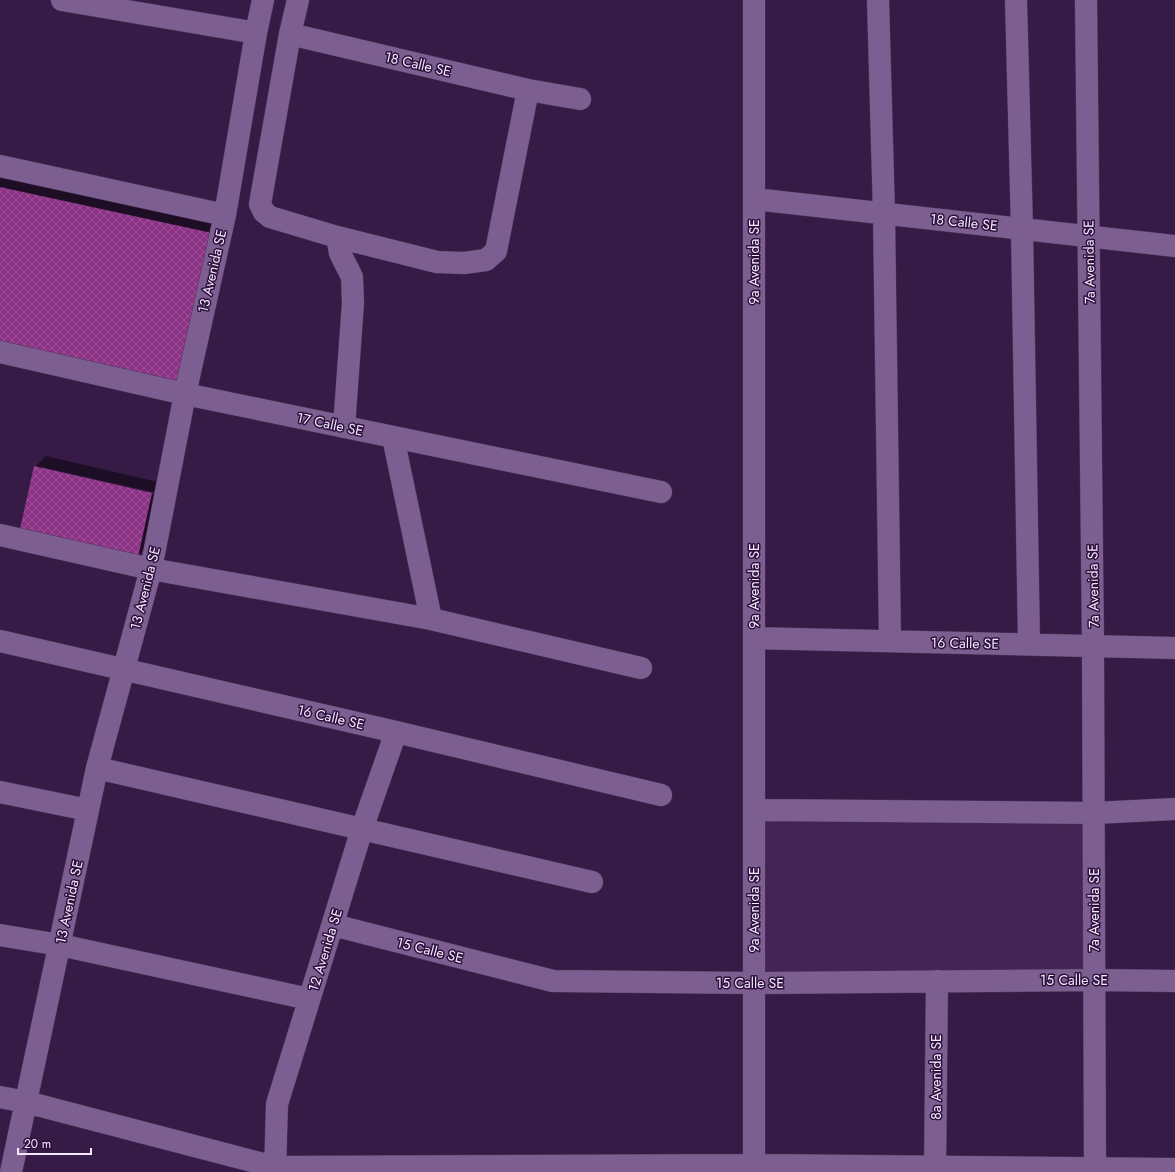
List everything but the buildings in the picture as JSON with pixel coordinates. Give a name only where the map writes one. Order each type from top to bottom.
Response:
[{"type":"street","points":[[62,0],[256,33]]},
{"type":"street","name":"13 Avenida SE","points":[[11,1172],[97,768],[151,569],[185,394],[225,214],[263,0]]},
{"type":"street","points":[[298,0],[290,34],[260,204],[264,212],[270,217],[437,262],[486,260],[496,251],[528,90]]},
{"type":"street","name":"9a Avenida SE","points":[[754,0],[755,1168]]},
{"type":"street","points":[[878,0],[884,214],[890,641]]},
{"type":"street","points":[[1016,0],[1022,229],[1029,644]]},
{"type":"street","name":"7a Avenida SE","points":[[1086,0],[1093,646],[1095,1170]]},
{"type":"street","name":"18 Calle SE","points":[[290,34],[528,90],[580,99]]},
{"type":"street","points":[[0,166],[225,214]]},
{"type":"street","name":"18 Calle SE","points":[[754,199],[1175,246]]},
{"type":"street","points":[[337,236],[340,253],[352,277],[353,303],[344,427]]},
{"type":"street","name":"17 Calle SE","points":[[0,352],[185,394],[661,492]]},
{"type":"street","points":[[393,437],[431,619]]},
{"type":"street","points":[[0,535],[151,569],[431,619],[641,668]]},
{"type":"street","name":"16 Calle SE","points":[[754,638],[1175,648]]},
{"type":"street","name":"16 Calle SE","points":[[0,641],[396,732],[661,795]]},
{"type":"street","name":"12 Avenida SE","points":[[275,1170],[277,1104],[362,829],[396,732]]},
{"type":"street","points":[[97,768],[592,882]]},
{"type":"street","points":[[0,792],[88,810]]},
{"type":"street","points":[[754,810],[1094,813],[1175,810]]},
{"type":"street","name":"15 Calle SE","points":[[333,925],[553,981],[754,983],[1095,980],[1175,981]]},
{"type":"street","points":[[0,935],[60,945],[309,999]]},
{"type":"street","name":"8a Avenida SE","points":[[935,1169],[936,981]]},
{"type":"street","points":[[0,1097],[26,1102],[275,1170],[755,1168],[1175,1169]]},
{"type":"shaded area","points":[[765,822],[1085,823],[1084,971],[763,975]]}]
